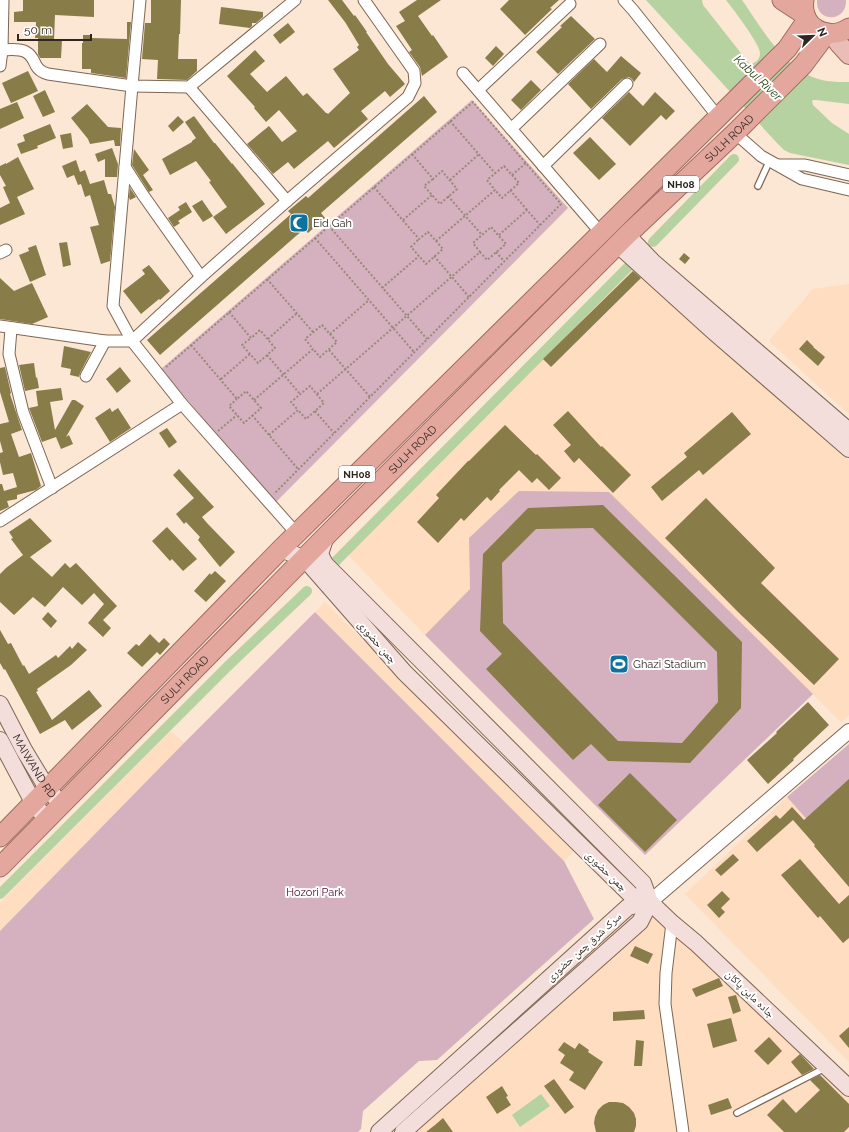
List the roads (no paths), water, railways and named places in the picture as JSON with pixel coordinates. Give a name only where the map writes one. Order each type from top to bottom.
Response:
[{"type":"highway","points":[[782,0],[805,12],[812,26],[819,31],[836,32]]},
{"type":"highway","name":"SULH ROAD","points":[[0,837],[281,549],[600,233],[719,118],[787,49],[805,12]]},
{"type":"highway","name":"SULH ROAD","points":[[0,867],[326,536],[622,240],[735,133],[836,32]]},
{"type":"highway","points":[[359,472],[382,480]]},
{"type":"main road","points":[[836,32],[839,44],[849,55]]},
{"type":"main road","points":[[622,240],[653,262],[849,431]]},
{"type":"main road","points":[[622,240],[713,331],[849,449]]},
{"type":"main road","name":"چمن حضوری","points":[[326,536],[320,554],[325,564],[643,883],[650,902]]},
{"type":"main road","name":"چمن حضوری","points":[[281,549],[305,559],[404,672],[631,895],[650,902]]},
{"type":"main road","name":"MAIWAND RD","points":[[0,704],[24,750],[47,788],[61,804]]},
{"type":"main road","name":"MAIWAND RD","points":[[2,750],[33,802],[46,819]]},
{"type":"main road","name":"جاده ماین پاکان","points":[[650,902],[696,943],[849,1088]]},
{"type":"main road","name":"سرک شرق چمن حضوری","points":[[379,1132],[628,907],[650,902]]},
{"type":"main road","name":"سرک شرق چمن حضوری","points":[[403,1132],[640,922],[650,902]]},
{"type":"street","points":[[0,66],[2,0]]},
{"type":"street","points":[[140,0],[113,306],[132,341],[182,404],[297,534]]},
{"type":"street","points":[[1,50],[25,51],[31,56],[36,68],[41,72],[132,86],[189,87],[295,0]]},
{"type":"street","points":[[52,488],[23,412],[9,354],[5,327],[105,340],[132,341],[201,277],[408,97],[415,83],[414,71],[364,0]]},
{"type":"street","points":[[624,0],[719,118]]},
{"type":"street","points":[[478,90],[570,4]]},
{"type":"street","points":[[511,129],[600,44]]},
{"type":"street","points":[[463,73],[600,233]]},
{"type":"street","points":[[543,166],[627,84]]},
{"type":"street","points":[[189,87],[287,201]]},
{"type":"street","points":[[735,133],[756,152],[802,179],[849,190]]},
{"type":"street","points":[[773,163],[805,165],[849,175]]},
{"type":"street","points":[[125,167],[201,277]]},
{"type":"street","points":[[86,376],[105,340]]},
{"type":"street","points":[[0,521],[182,404]]},
{"type":"street","points":[[650,902],[849,731]]},
{"type":"street","points":[[672,923],[666,973],[665,1004],[683,1132]]},
{"type":"lane","points":[[758,186],[773,163]]},
{"type":"lane","points":[[737,1113],[827,1067]]},
{"type":"water","name":"Kabul River","points":[[646,0],[702,0],[703,5],[751,64],[758,59],[760,55],[759,49],[746,26],[726,0],[742,0],[777,50],[788,61],[813,77],[827,81],[849,82],[849,104],[816,100],[812,101],[813,105],[832,123],[849,134],[849,165],[790,153],[784,150]]},
{"type":"water","points":[[541,1094],[550,1106],[520,1127],[512,1115]]},
{"type":"waterway","points":[[653,242],[734,159]]},
{"type":"waterway","points":[[336,561],[632,263]]},
{"type":"waterway","points":[[0,894],[228,666],[307,591]]},
{"type":"place","name":"Eid Gah","points":[[299,223]]},
{"type":"place","name":"Ghazi Stadium","points":[[619,664]]},
{"type":"park label","name":"Hozori Park","points":[[315,892]]}]
